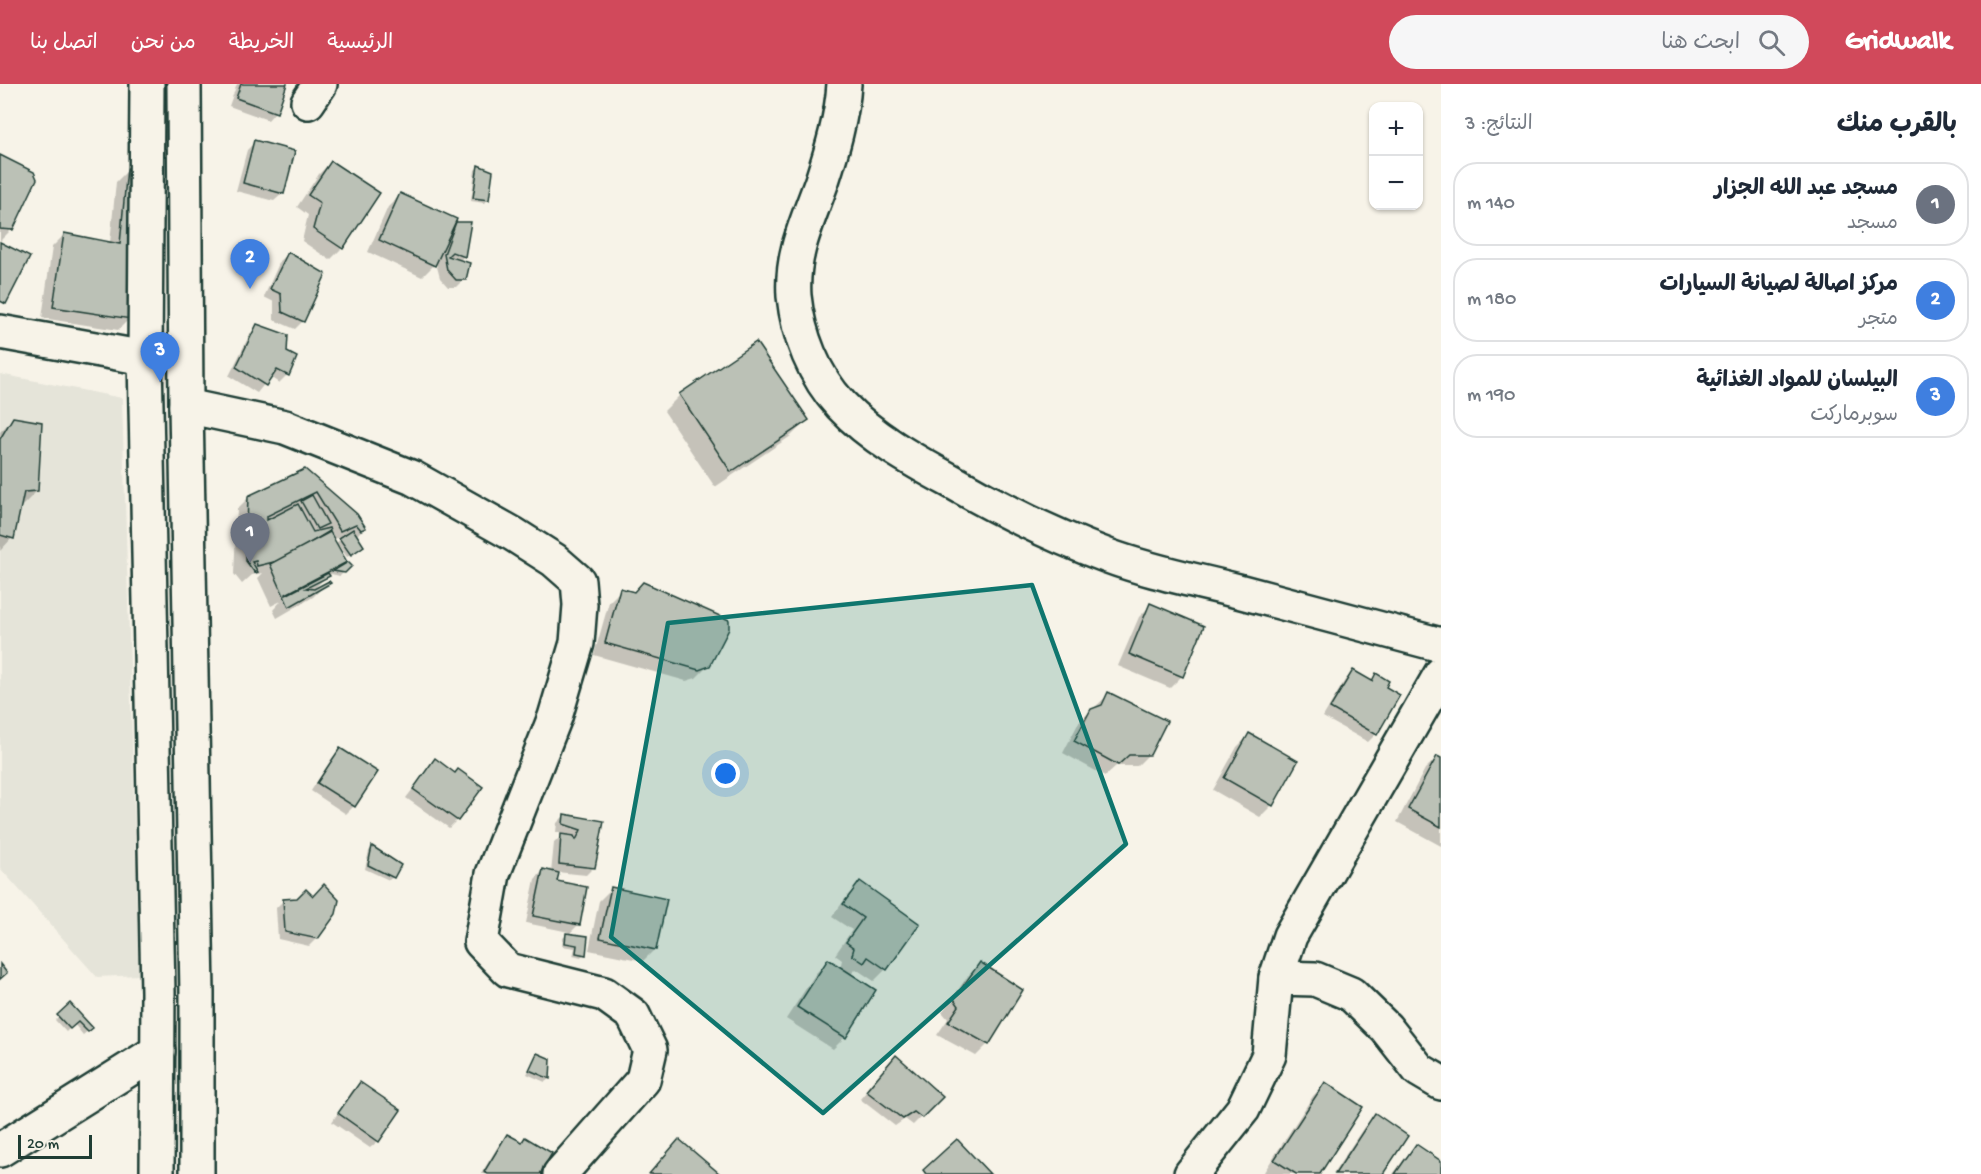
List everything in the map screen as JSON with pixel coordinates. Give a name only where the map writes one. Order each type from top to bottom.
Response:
[{"type":"street","points":[[147,84],[145,358],[158,1051],[157,1174]]},
{"type":"street","points":[[184,84],[186,406],[197,981],[196,1174]]},
{"type":"street","points":[[844,84],[843,101],[828,161],[800,239],[794,267],[794,296],[799,325],[808,353],[822,379],[839,403],[860,424],[926,467],[986,501],[1108,556],[1181,578],[1441,645]]},
{"type":"street","points":[[0,332],[145,358]]},
{"type":"street","points":[[186,406],[285,428],[413,478],[513,534],[554,560],[578,581],[580,605],[577,643],[555,717],[493,874],[481,942],[508,970],[604,994],[633,1015],[650,1050],[643,1080],[560,1174]]},
{"type":"street","points":[[1191,1174],[1243,1109],[1269,1056],[1276,978],[1290,936],[1441,674]]},
{"type":"street","points":[[1276,978],[1315,979],[1351,994],[1386,1028],[1419,1070],[1441,1083]]},
{"type":"street","points":[[0,1150],[158,1051]]},
{"type":"highlighted area","points":[[1032,585],[1126,844],[823,1113],[611,937],[668,623]]},
{"type":"shaded area","points":[[0,374],[122,398],[139,975],[97,977],[0,868]]},
{"type":"building","points":[[241,84],[287,84],[277,113],[236,98]]},
{"type":"building","points":[[254,140],[295,151],[284,194],[243,183]]},
{"type":"building","points":[[0,155],[34,172],[37,179],[13,230],[0,229]]},
{"type":"building","points":[[331,161],[380,193],[343,249],[313,229],[320,203],[308,195]]},
{"type":"building","points":[[478,165],[493,171],[489,200],[473,198]]},
{"type":"building","points":[[127,168],[143,172],[131,319],[53,307],[64,233],[120,244]]},
{"type":"building","points":[[400,193],[457,219],[435,266],[379,240]]},
{"type":"building","points":[[456,222],[471,222],[465,257],[452,252],[448,256],[470,263],[466,280],[456,280],[447,270],[444,254]]},
{"type":"building","points":[[0,242],[30,257],[6,304],[0,301]]},
{"type":"building","points":[[288,252],[326,274],[304,322],[282,312],[281,294],[270,289]]},
{"type":"building","points":[[257,324],[288,335],[287,352],[297,357],[289,376],[277,370],[266,386],[236,367]]},
{"type":"building","points":[[756,342],[809,420],[731,472],[679,394]]},
{"type":"building","points":[[13,417],[42,422],[38,491],[24,492],[14,539],[0,535],[0,439]]},
{"type":"building","points":[[305,469],[357,514],[366,528],[361,530],[356,524],[340,531],[316,492],[267,516],[267,520],[298,504],[313,532],[329,528],[330,531],[282,560],[257,566],[256,561],[252,562],[258,572],[255,573],[246,561],[248,496]]},
{"type":"building","points":[[312,495],[328,524],[317,529],[301,501]]},
{"type":"building","points":[[353,529],[364,546],[351,555],[339,538]]},
{"type":"building","points":[[330,532],[347,562],[286,594],[328,573],[330,576],[306,588],[314,589],[329,581],[331,583],[289,607],[270,564]]},
{"type":"building","points":[[348,562],[352,566],[345,573],[333,571]]},
{"type":"building","points":[[643,582],[729,620],[729,629],[710,666],[699,670],[605,643],[620,588],[634,592]]},
{"type":"building","points":[[1150,603],[1204,626],[1183,677],[1129,654]]},
{"type":"building","points":[[1353,670],[1372,681],[1376,673],[1389,681],[1386,687],[1400,695],[1377,735],[1330,708]]},
{"type":"building","points":[[1108,692],[1167,721],[1150,755],[1129,755],[1118,765],[1074,741],[1091,709],[1102,705]]},
{"type":"building","points":[[1249,733],[1298,761],[1273,806],[1224,778]]},
{"type":"building","points":[[340,748],[378,772],[355,807],[317,783]]},
{"type":"building","points":[[1437,756],[1441,758],[1441,827],[1408,809]]},
{"type":"building","points":[[435,758],[455,773],[458,769],[483,787],[458,821],[413,789]]},
{"type":"building","points":[[564,814],[604,821],[595,868],[559,864],[561,834],[574,836],[576,840],[581,830],[563,824]]},
{"type":"building","points":[[372,846],[401,865],[394,878],[368,865]]},
{"type":"building","points":[[543,869],[559,873],[557,881],[587,887],[580,925],[533,916]]},
{"type":"building","points":[[860,881],[920,924],[887,970],[868,957],[864,963],[852,955],[854,948],[846,942],[863,918],[843,904]]},
{"type":"building","points":[[324,884],[339,900],[336,914],[318,939],[285,932],[283,899],[297,898],[306,889],[313,896]]},
{"type":"building","points":[[611,887],[667,899],[656,950],[600,938]]},
{"type":"building","points":[[566,933],[588,936],[586,955],[576,953],[577,945],[565,943]]},
{"type":"building","points":[[828,959],[876,990],[846,1038],[797,1007]]},
{"type":"building","points":[[980,962],[1023,990],[989,1045],[948,1022],[959,1006],[954,999]]},
{"type":"building","points":[[0,964],[7,973],[0,979]]},
{"type":"building","points":[[70,1003],[93,1028],[88,1032],[78,1022],[70,1029],[57,1015]]},
{"type":"building","points":[[537,1053],[551,1059],[550,1079],[529,1070]]},
{"type":"building","points":[[896,1055],[943,1097],[922,1118],[914,1112],[903,1119],[866,1091]]},
{"type":"building","points":[[360,1082],[401,1110],[379,1142],[338,1113]]},
{"type":"building","points":[[1325,1082],[1363,1107],[1320,1174],[1296,1174],[1274,1160]]},
{"type":"building","points":[[1375,1113],[1408,1136],[1383,1174],[1335,1174]]},
{"type":"building","points":[[507,1134],[522,1142],[525,1137],[552,1153],[540,1174],[488,1174],[484,1172]]},
{"type":"building","points":[[679,1139],[720,1174],[649,1174]]},
{"type":"building","points":[[957,1139],[990,1174],[926,1174],[923,1170]]},
{"type":"building","points":[[1416,1144],[1441,1161],[1441,1174],[1395,1174]]},
{"type":"place","name":"مركز اصالة لصيانة السيارات","points":[[250,289]]},
{"type":"place","name":"البيلسان للمواد الغذائية","points":[[160,382]]},
{"type":"place","name":"مسجد عبد الله الجزار","points":[[250,563]]}]
